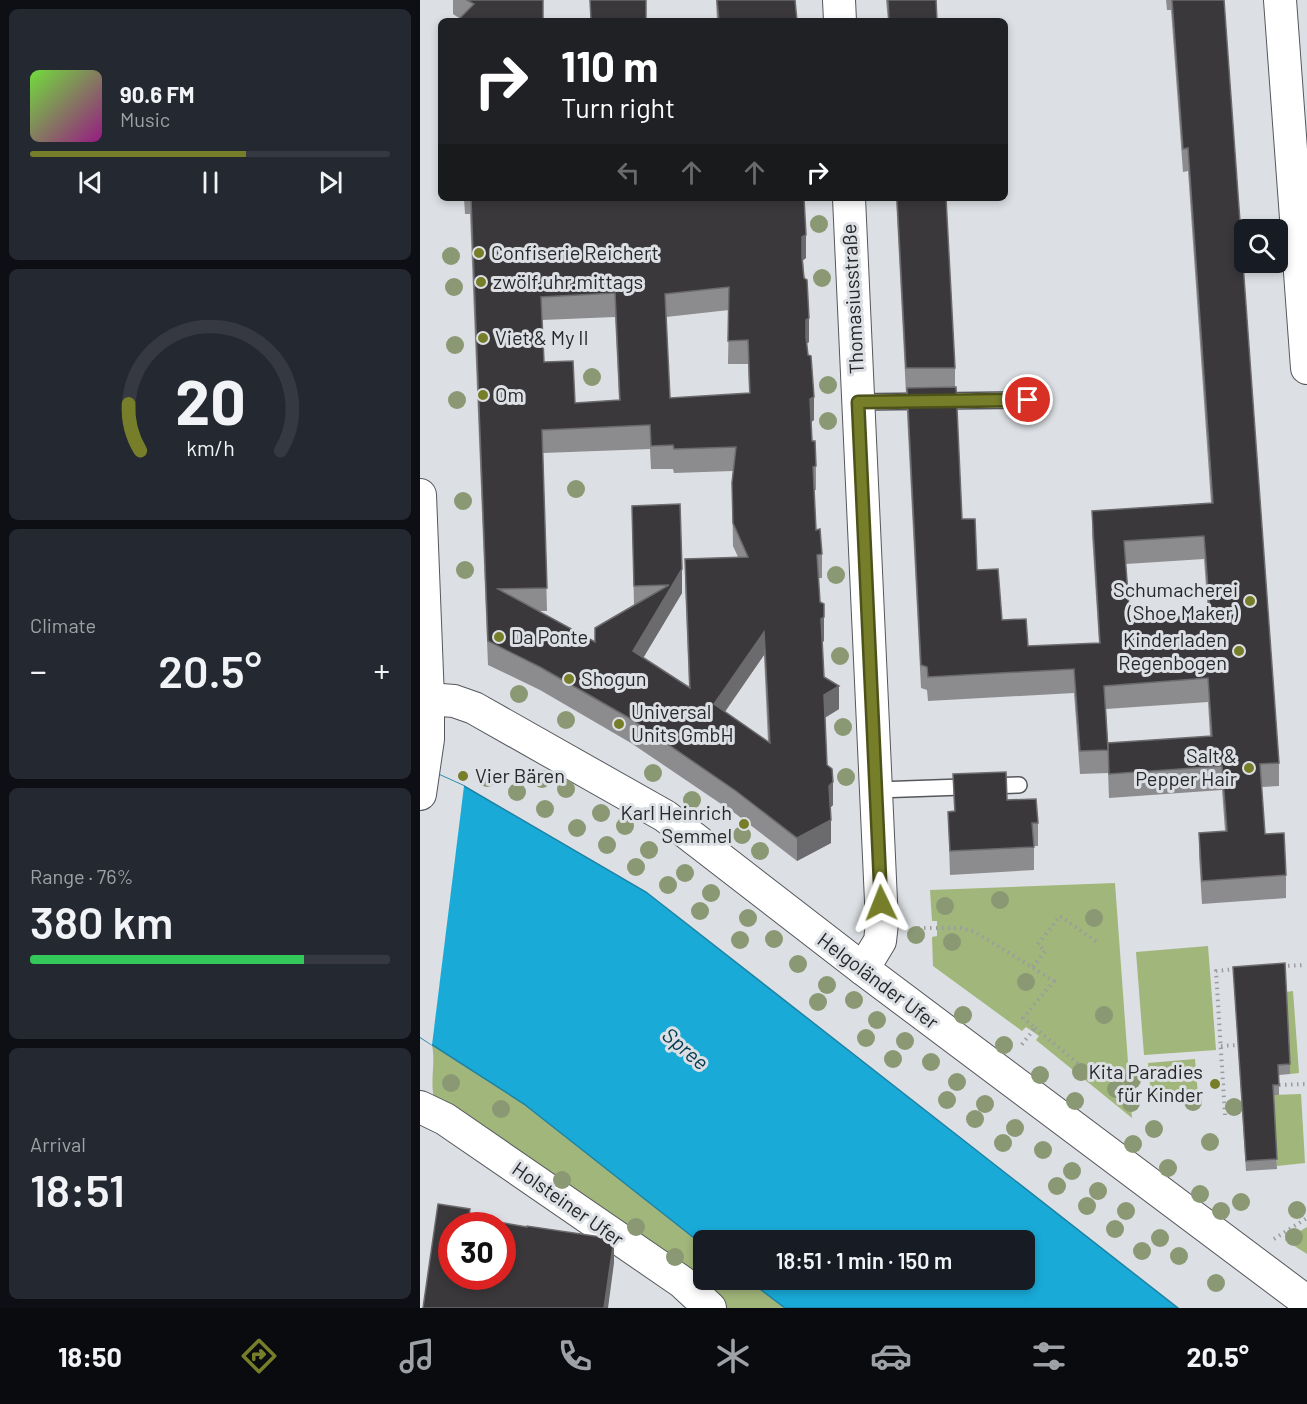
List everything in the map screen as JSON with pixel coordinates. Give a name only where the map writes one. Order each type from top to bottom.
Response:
[{"type":"street","points":[[839,0],[840,18]]},
{"type":"street","points":[[1280,0],[1307,368]]},
{"type":"street","name":"Thomasiusstraße","points":[[849,201],[882,923],[880,941],[863,969]]},
{"type":"street","points":[[420,495],[428,699],[428,740],[422,781]]},
{"type":"street","name":"Helgoländer Ufer","points":[[428,699],[454,701],[474,708],[665,816],[1000,1073],[1307,1302]]},
{"type":"street","name":"Holsteiner Ufer","points":[[420,1107],[445,1119],[672,1276],[710,1308]]},
{"type":"lane","points":[[858,402],[1028,400]]},
{"type":"lane","points":[[877,790],[1019,785]]},
{"type":"path","points":[[1033,967],[1046,951],[1038,944],[1060,916],[1097,942]]},
{"type":"path","points":[[918,928],[961,928],[975,932],[1054,981],[1023,1018],[1086,1070]]},
{"type":"path","points":[[1280,966],[1305,965]]},
{"type":"path","points":[[1226,1115],[1216,971],[1244,969]]},
{"type":"path","points":[[1000,1073],[1035,1028]]},
{"type":"path","points":[[1221,1046],[1237,1045]]},
{"type":"path","points":[[1279,1085],[1307,1084]]},
{"type":"path","points":[[1274,1239],[1307,1218]]},
{"type":"green space","points":[[1115,883],[1132,1118],[1036,1040],[1039,1036],[1026,1027],[1022,1031],[933,966],[932,937],[937,936],[937,921],[932,921],[930,890]]},
{"type":"green space","points":[[1208,946],[1216,1050],[1144,1055],[1136,952]]},
{"type":"green space","points":[[1293,991],[1299,1073],[1290,1074],[1286,992]]},
{"type":"green space","points":[[432,1045],[524,1104],[693,1237],[693,1285],[435,1102]]},
{"type":"green space","points":[[1195,1059],[1198,1094],[1151,1098],[1148,1063]]},
{"type":"green space","points":[[1301,1094],[1305,1163],[1277,1166],[1273,1095]]},
{"type":"green space","points":[[1307,1227],[1307,1254],[1285,1240]]},
{"type":"green space","points":[[701,1290],[761,1290],[785,1308],[726,1308]]},
{"type":"water","name":"Spree","points":[[420,766],[464,786],[646,892],[1178,1308],[785,1308],[761,1290],[1035,1290],[1035,1230],[693,1230],[693,1237],[524,1104],[420,1037]]},
{"type":"pier","points":[[420,766],[464,786],[432,1045],[420,1037]]},
{"type":"building","points":[[467,0],[543,0],[543,18],[460,18],[474,4]]},
{"type":"building","points":[[590,0],[646,0],[646,18],[591,18]]},
{"type":"building","points":[[717,0],[795,0],[797,18],[719,18]]},
{"type":"building","points":[[888,0],[936,0],[937,18],[889,18]]},
{"type":"building","points":[[1172,0],[1224,0],[1240,219],[1234,219],[1234,273],[1244,273],[1279,763],[1260,764],[1265,834],[1284,833],[1286,875],[1202,881],[1199,833],[1227,831],[1222,766],[1109,774],[1108,743],[1212,736],[1208,678],[1104,686],[1108,750],[1080,751],[1074,669],[928,677],[927,667],[921,665],[907,388],[956,387],[962,519],[975,519],[977,570],[998,569],[1002,620],[1026,619],[1028,646],[1100,643],[1092,511],[1213,503],[1188,148],[1183,149]],"holes":[[[1204,536],[1210,614],[1130,621],[1124,541]]]},
{"type":"building","points":[[471,201],[804,201],[806,235],[802,237],[802,258],[804,278],[807,280],[809,318],[806,320],[806,338],[808,355],[811,356],[814,397],[810,399],[812,441],[815,441],[816,466],[813,467],[816,530],[820,529],[822,554],[817,555],[820,602],[824,604],[824,617],[821,619],[824,677],[839,686],[824,695],[827,765],[832,769],[833,782],[829,786],[831,820],[797,838],[736,791],[631,719],[540,667],[488,641]],"holes":[[[729,287],[728,341],[748,340],[750,393],[670,398],[665,294]],[[615,293],[620,400],[575,403],[573,361],[544,362],[541,297]],[[650,425],[651,446],[673,445],[674,449],[736,447],[732,483],[733,523],[748,557],[685,559],[690,688],[633,651],[682,569],[680,504],[632,506],[634,586],[669,585],[595,628],[595,642],[498,589],[547,588],[542,430]],[[764,632],[770,743],[714,704]]]},
{"type":"building","points":[[897,201],[946,201],[955,368],[906,368]]},
{"type":"building","points":[[1006,772],[1007,800],[1036,799],[1038,823],[1032,823],[1034,847],[950,851],[948,812],[955,811],[953,774]]},
{"type":"building","points":[[1285,963],[1290,1064],[1278,1065],[1279,1085],[1273,1085],[1277,1159],[1246,1161],[1233,967]]},
{"type":"building","points":[[438,1204],[470,1209],[470,1212],[438,1212],[438,1290],[516,1290],[516,1225],[527,1226],[614,1239],[604,1308],[423,1308]]},
{"type":"place","name":"Confiserie Reichert","points":[[479,253]]},
{"type":"place","name":"zwölf.uhr.mittags","points":[[481,282]]},
{"type":"place","name":"Viet & My II","points":[[483,338]]},
{"type":"place","name":"Om","points":[[483,395]]},
{"type":"place","name":"Schumacherei (Shoe Maker)","points":[[1250,601]]},
{"type":"place","name":"Da Ponte","points":[[499,637]]},
{"type":"place","name":"Kinderladen Regenbogen","points":[[1239,651]]},
{"type":"place","name":"Shogun","points":[[569,679]]},
{"type":"place","name":"Universal Units GmbH","points":[[619,724]]},
{"type":"place","name":"Salt & Pepper Hair","points":[[1249,768]]},
{"type":"place","name":"Vier Bären","points":[[463,776]]},
{"type":"place","name":"Karl Heinrich Semmel","points":[[744,824]]},
{"type":"place","name":"Kita Paradies für Kinder","points":[[1215,1084]]},
{"type":"route","points":[[881,903],[858,402],[1028,400]]}]
